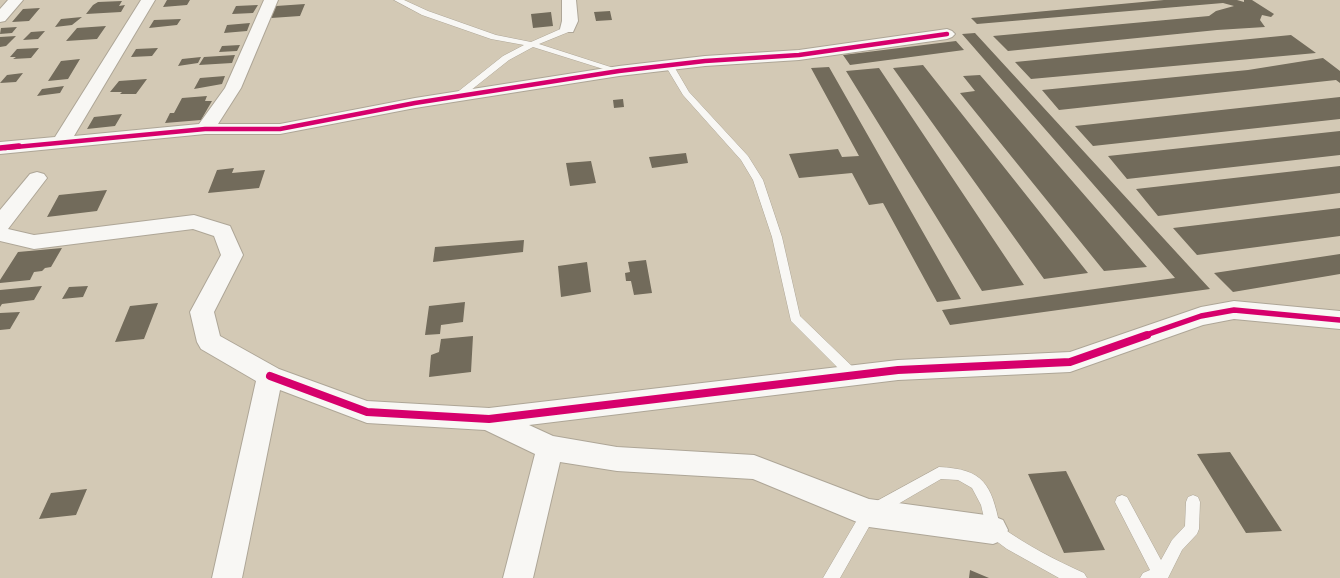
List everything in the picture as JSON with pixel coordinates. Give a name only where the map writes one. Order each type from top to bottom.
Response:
[{"type":"street","points":[[0,18],[16,0]]},
{"type":"street","points":[[61,142],[148,0]]},
{"type":"street","points":[[205,129],[233,88],[271,0]]},
{"type":"street","points":[[568,29],[570,21],[569,0]]},
{"type":"street","points":[[0,148],[205,129],[280,129],[458,96],[619,71],[669,65],[799,55],[947,34]]},
{"type":"street","points":[[0,224],[37,178]]},
{"type":"street","points":[[0,234],[34,242],[194,222],[223,232],[232,255],[202,312],[209,342],[270,376],[367,412],[489,419],[898,370],[1070,362],[1201,316],[1234,310],[1340,320]]},
{"type":"street","points":[[227,578],[270,376]]},
{"type":"street","points":[[489,419],[550,448],[617,459],[754,467],[869,513],[993,530]]},
{"type":"street","points":[[518,578],[550,448]]},
{"type":"lane","points":[[398,0],[424,13],[494,37],[532,44],[619,71]]},
{"type":"lane","points":[[458,96],[506,58],[532,44],[568,29]]},
{"type":"lane","points":[[669,65],[686,93],[745,158],[758,180],[777,237],[795,318],[853,375]]},
{"type":"lane","points":[[831,578],[869,513],[939,474],[960,474],[977,483],[988,504],[993,530],[1012,544],[1071,576],[1079,578]]},
{"type":"lane","points":[[1122,502],[1154,576]]},
{"type":"lane","points":[[1154,576],[1177,545],[1192,529],[1194,502]]},
{"type":"building","points":[[167,0],[190,0],[187,5],[163,7]]},
{"type":"building","points":[[1164,0],[1237,0],[1244,2],[1244,0],[1252,0],[1274,14],[1271,17],[1262,15],[1260,20],[1265,27],[1008,51],[993,36],[1209,16],[1216,11],[1234,6],[1223,3],[977,24],[971,18]]},
{"type":"building","points":[[122,1],[119,6],[125,5],[121,12],[86,14],[98,2]]},
{"type":"building","points":[[305,4],[300,16],[271,18],[276,6]]},
{"type":"building","points":[[258,5],[253,13],[232,14],[236,6]]},
{"type":"building","points":[[40,8],[29,21],[12,22],[23,9]]},
{"type":"building","points":[[610,11],[612,20],[596,21],[594,12]]},
{"type":"building","points":[[551,12],[553,26],[533,28],[531,14]]},
{"type":"building","points":[[82,17],[72,25],[55,27],[61,19]]},
{"type":"building","points":[[181,19],[177,25],[149,28],[154,20]]},
{"type":"building","points":[[250,23],[247,31],[224,33],[227,25]]},
{"type":"building","points":[[106,26],[97,39],[66,41],[77,28]]},
{"type":"building","points":[[17,27],[12,33],[0,34],[1,28]]},
{"type":"building","points":[[45,31],[38,39],[23,40],[31,32]]},
{"type":"building","points":[[975,33],[1210,289],[950,325],[942,310],[1175,278],[962,34]]},
{"type":"building","points":[[1291,35],[1316,53],[1031,79],[1015,62]]},
{"type":"building","points":[[16,36],[6,46],[0,47],[0,37]]},
{"type":"building","points":[[956,41],[964,50],[850,65],[843,55]]},
{"type":"building","points":[[240,45],[237,51],[219,52],[222,46]]},
{"type":"building","points":[[39,48],[31,58],[13,59],[16,57],[10,57],[17,49]]},
{"type":"building","points":[[158,48],[152,56],[131,57],[136,49]]},
{"type":"building","points":[[235,55],[232,63],[199,65],[204,57]]},
{"type":"building","points":[[201,57],[198,63],[178,66],[182,59]]},
{"type":"building","points":[[1323,58],[1340,71],[1340,83],[1336,80],[1059,110],[1042,90],[1248,70]]},
{"type":"building","points":[[80,59],[68,79],[48,81],[61,61]]},
{"type":"building","points":[[923,65],[1088,273],[1044,279],[893,68]]},
{"type":"building","points":[[829,67],[961,299],[937,302],[883,203],[869,205],[852,173],[799,178],[789,154],[838,149],[842,157],[859,156],[811,68]]},
{"type":"building","points":[[879,68],[1024,285],[982,291],[846,71]]},
{"type":"building","points":[[23,73],[16,82],[0,83],[7,75]]},
{"type":"building","points":[[980,75],[1147,267],[1104,271],[960,93],[975,91],[963,76]]},
{"type":"building","points":[[225,76],[222,84],[194,89],[200,78]]},
{"type":"building","points":[[147,79],[136,94],[110,92],[119,81]]},
{"type":"building","points":[[64,86],[60,93],[37,96],[42,89]]},
{"type":"building","points":[[207,96],[205,101],[212,101],[201,120],[165,123],[170,113],[174,113],[182,98]]},
{"type":"building","points":[[1340,97],[1340,119],[1093,146],[1075,126]]},
{"type":"building","points":[[623,99],[624,107],[614,108],[613,100]]},
{"type":"building","points":[[122,114],[115,126],[87,129],[94,117]]},
{"type":"building","points":[[1340,131],[1340,155],[1127,179],[1108,156]]},
{"type":"building","points":[[686,153],[688,163],[652,168],[649,157]]},
{"type":"building","points":[[591,161],[596,183],[570,186],[566,163]]},
{"type":"building","points":[[1340,166],[1340,193],[1158,216],[1136,189]]},
{"type":"building","points":[[234,168],[232,173],[265,170],[259,188],[208,193],[217,170]]},
{"type":"building","points":[[107,190],[97,211],[47,217],[59,195]]},
{"type":"building","points":[[1340,208],[1340,236],[1197,255],[1173,228]]},
{"type":"building","points":[[524,240],[523,252],[433,262],[435,247]]},
{"type":"building","points":[[62,248],[51,267],[34,272],[30,280],[0,283],[0,280],[18,252]]},
{"type":"building","points":[[1340,254],[1340,274],[1233,292],[1214,273]]},
{"type":"building","points":[[646,260],[652,293],[634,295],[631,281],[626,281],[625,273],[630,272],[628,262]]},
{"type":"building","points":[[587,262],[591,292],[561,297],[558,266]]},
{"type":"building","points":[[42,286],[34,300],[2,304],[0,307],[0,290]]},
{"type":"building","points":[[88,286],[83,297],[62,299],[69,287]]},
{"type":"building","points":[[465,302],[463,322],[441,325],[440,334],[425,335],[429,306]]},
{"type":"building","points":[[158,303],[144,339],[115,342],[130,306]]},
{"type":"building","points":[[20,312],[10,329],[0,330],[0,313]]},
{"type":"building","points":[[473,336],[471,372],[429,377],[431,355],[439,352],[441,339]]},
{"type":"building","points":[[1230,452],[1282,531],[1246,533],[1197,454]]},
{"type":"building","points":[[1066,471],[1105,550],[1064,553],[1028,474]]},
{"type":"building","points":[[87,489],[76,515],[39,519],[51,493]]},
{"type":"building","points":[[970,570],[989,578],[969,578]]},
{"type":"cycle path","points":[[0,148],[205,129],[280,129],[415,103],[619,71],[705,61],[799,55],[947,34]]},
{"type":"cycle path","points":[[270,376],[367,412],[489,419],[898,370],[1070,362],[1201,316],[1234,310],[1340,320]]}]
